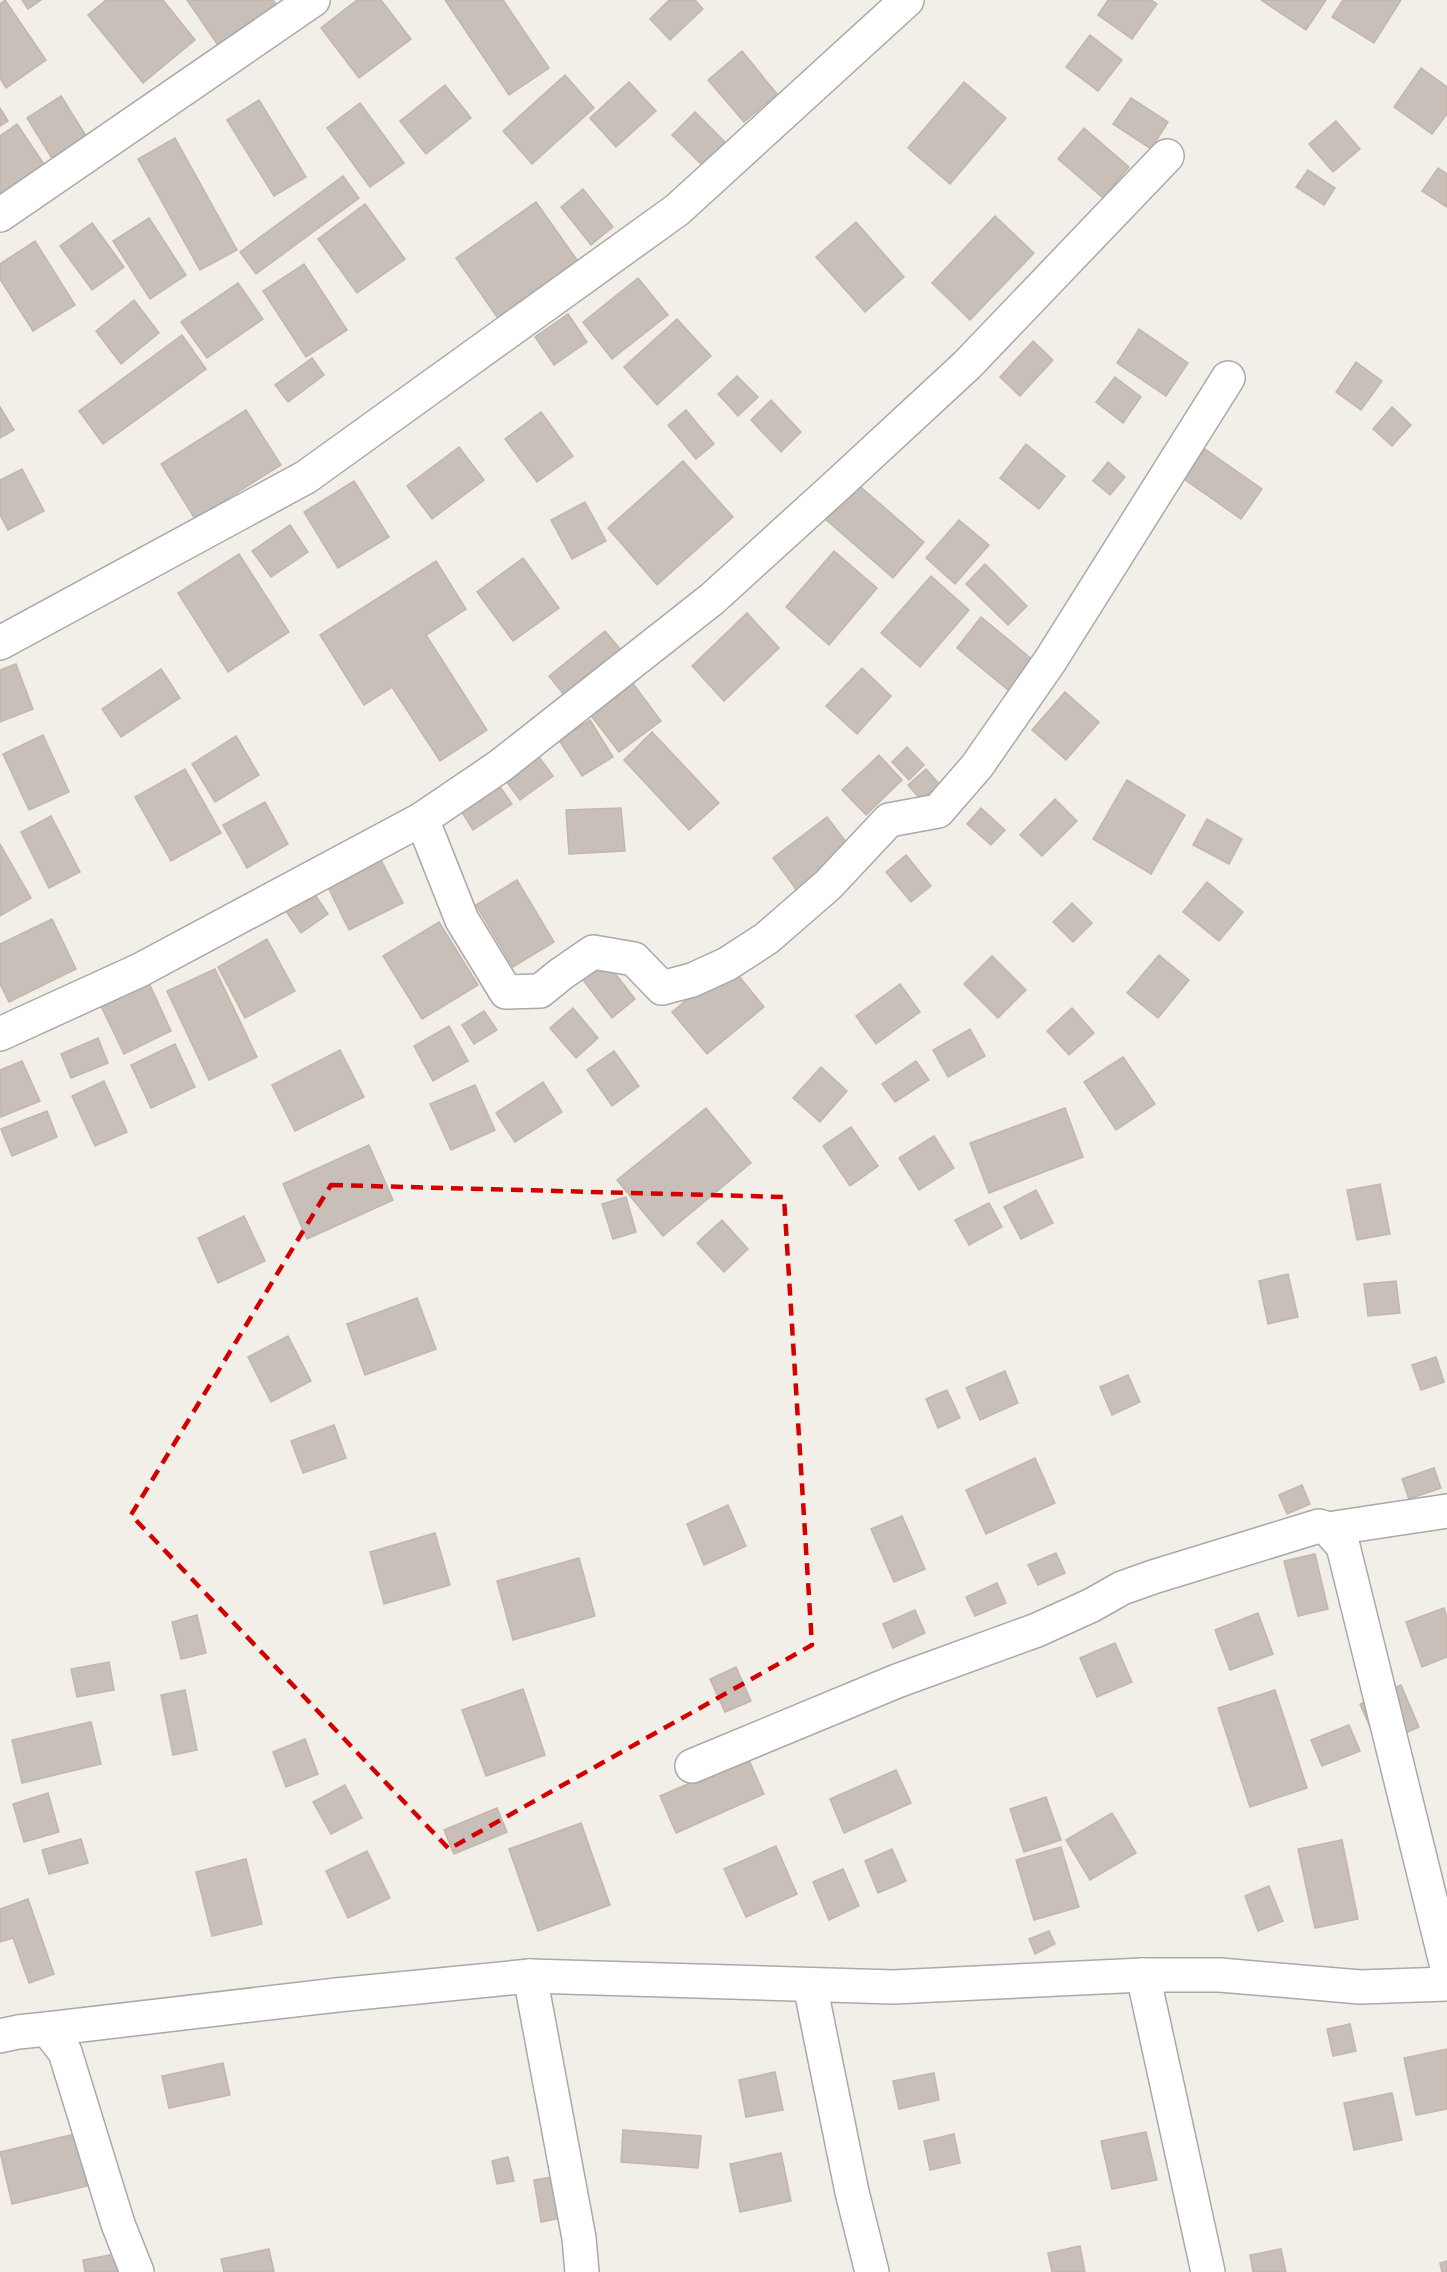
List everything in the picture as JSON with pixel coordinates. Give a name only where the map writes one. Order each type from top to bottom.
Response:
[{"type":"street","points":[[0,215],[313,0]]},
{"type":"street","points":[[0,643],[316,471],[677,210],[907,0]]},
{"type":"street","points":[[0,1034],[140,970],[422,819],[500,765],[712,599],[967,365],[1167,156]]},
{"type":"street","points":[[422,819],[462,920],[506,992],[540,991],[593,952],[634,960],[662,988],[692,980],[727,964],[767,938],[828,885],[890,820],[938,811],[977,766],[1050,661],[1228,378]]},
{"type":"street","points":[[692,1766],[897,1681],[1037,1630],[1092,1605],[1122,1588],[1319,1526],[1328,1529],[1447,1511]]},
{"type":"street","points":[[1328,1529],[1343,1546],[1447,1967]]},
{"type":"street","points":[[1143,1975],[1208,2272]]},
{"type":"street","points":[[0,2036],[18,2031],[530,1976],[893,1987],[1143,1975],[1220,1975],[1360,1987],[1447,1984]]},
{"type":"street","points":[[530,1976],[579,2238],[582,2272]]},
{"type":"street","points":[[810,1985],[852,2192],[872,2272]]},
{"type":"street","points":[[47,2029],[65,2052],[118,2224],[137,2272]]},
{"type":"highlighted area","points":[[331,1185],[784,1197],[812,1645],[449,1849],[131,1515]]},
{"type":"building","points":[[5,0],[46,60],[6,88],[0,78],[0,4]]},
{"type":"building","points":[[22,0],[41,0],[28,9]]},
{"type":"building","points":[[106,0],[163,0],[195,40],[143,83],[88,15]]},
{"type":"building","points":[[187,0],[273,0],[279,8],[220,48]]},
{"type":"building","points":[[357,0],[381,0],[411,39],[359,78],[321,28]]},
{"type":"building","points":[[445,0],[503,0],[549,68],[509,95]]},
{"type":"building","points":[[669,0],[695,0],[703,9],[670,40],[650,19]]},
{"type":"building","points":[[1108,0],[1151,0],[1157,4],[1132,39],[1098,15]]},
{"type":"building","points":[[1261,0],[1326,0],[1306,30]]},
{"type":"building","points":[[1343,0],[1401,0],[1374,43],[1332,17]]},
{"type":"building","points":[[1090,35],[1122,60],[1098,91],[1066,67]]},
{"type":"building","points":[[742,51],[777,94],[744,122],[708,80]]},
{"type":"building","points":[[1421,68],[1447,87],[1447,114],[1432,134],[1394,107]]},
{"type":"building","points":[[565,75],[594,108],[532,164],[503,131]]},
{"type":"building","points":[[629,82],[656,111],[616,147],[590,118]]},
{"type":"building","points":[[964,82],[1006,118],[950,184],[908,148]]},
{"type":"building","points":[[445,85],[471,118],[426,154],[400,121]]},
{"type":"building","points":[[61,96],[88,139],[53,160],[27,118]]},
{"type":"building","points":[[1131,98],[1168,122],[1151,149],[1113,124]]},
{"type":"building","points":[[259,100],[306,177],[274,196],[227,120]]},
{"type":"building","points":[[360,103],[404,163],[370,187],[327,128]]},
{"type":"building","points":[[0,108],[8,121],[0,126]]},
{"type":"building","points":[[695,112],[726,143],[703,166],[672,135]]},
{"type":"building","points":[[1336,121],[1360,149],[1333,172],[1309,144]]},
{"type":"building","points":[[17,124],[44,164],[0,194],[0,136]]},
{"type":"building","points":[[1084,128],[1129,167],[1103,198],[1058,159]]},
{"type":"building","points":[[175,138],[237,250],[200,270],[138,159]]},
{"type":"building","points":[[1438,168],[1447,174],[1447,207],[1422,191]]},
{"type":"building","points":[[1308,170],[1335,188],[1324,205],[1296,187]]},
{"type":"building","points":[[343,176],[359,198],[256,274],[240,252]]},
{"type":"building","points":[[583,189],[613,227],[591,245],[561,207]]},
{"type":"building","points":[[536,202],[582,267],[502,324],[456,258]]},
{"type":"building","points":[[365,204],[405,259],[357,293],[318,239]]},
{"type":"building","points":[[995,216],[1034,253],[970,320],[932,283]]},
{"type":"building","points":[[149,218],[186,275],[150,299],[113,241]]},
{"type":"building","points":[[856,222],[904,277],[865,312],[816,257]]},
{"type":"building","points":[[92,223],[124,267],[92,290],[60,246]]},
{"type":"building","points":[[35,241],[75,305],[33,331],[0,279],[0,264]]},
{"type":"building","points":[[304,264],[347,330],[306,357],[263,291]]},
{"type":"building","points":[[638,278],[668,315],[612,359],[583,322]]},
{"type":"building","points":[[238,283],[263,319],[207,358],[181,322]]},
{"type":"building","points":[[134,300],[159,333],[121,364],[96,331]]},
{"type":"building","points":[[568,314],[587,342],[554,365],[535,337]]},
{"type":"building","points":[[677,319],[711,356],[657,405],[624,367]]},
{"type":"building","points":[[1139,329],[1188,363],[1166,396],[1117,363]]},
{"type":"building","points":[[182,335],[206,369],[103,444],[79,411]]},
{"type":"building","points":[[1033,341],[1053,360],[1020,396],[1000,377]]},
{"type":"building","points":[[312,358],[324,375],[288,402],[275,385]]},
{"type":"building","points":[[1356,362],[1382,381],[1361,410],[1336,392]]},
{"type":"building","points":[[737,376],[758,397],[738,416],[718,394]]},
{"type":"building","points":[[1115,377],[1141,397],[1123,423],[1096,402]]},
{"type":"building","points":[[771,400],[801,432],[781,452],[751,420]]},
{"type":"building","points":[[0,407],[14,430],[0,438]]},
{"type":"building","points":[[1392,407],[1411,425],[1392,446],[1373,429]]},
{"type":"building","points":[[246,410],[281,465],[195,519],[161,464]]},
{"type":"building","points":[[686,410],[714,444],[696,459],[668,425]]},
{"type":"building","points":[[541,412],[573,456],[537,482],[505,439]]},
{"type":"building","points":[[1026,444],[1065,476],[1039,509],[1000,478]]},
{"type":"building","points":[[459,447],[484,480],[432,519],[407,486]]},
{"type":"building","points":[[1205,449],[1262,489],[1241,519],[1184,479]]},
{"type":"building","points":[[683,461],[733,517],[657,585],[608,528]]},
{"type":"building","points":[[1108,462],[1125,477],[1110,495],[1093,481]]},
{"type":"building","points":[[22,469],[44,511],[8,530],[0,515],[0,480]]},
{"type":"building","points":[[354,481],[389,537],[338,568],[304,512]]},
{"type":"building","points":[[855,482],[924,542],[893,578],[824,518]]},
{"type":"building","points":[[585,502],[606,541],[572,559],[551,520]]},
{"type":"building","points":[[959,520],[989,545],[955,584],[926,558]]},
{"type":"building","points":[[290,525],[308,552],[271,577],[252,551]]},
{"type":"building","points":[[834,551],[877,588],[829,645],[786,607]]},
{"type":"building","points":[[239,554],[289,632],[228,672],[178,593]]},
{"type":"building","points":[[523,558],[559,608],[513,641],[477,592]]},
{"type":"building","points":[[436,561],[466,609],[426,635],[487,730],[440,761],[392,687],[364,705],[320,635]]},
{"type":"building","points":[[985,564],[1027,606],[1008,625],[966,584]]},
{"type":"building","points":[[931,576],[969,610],[920,667],[881,633]]},
{"type":"building","points":[[747,613],[779,648],[724,701],[692,666]]},
{"type":"building","points":[[981,617],[1033,660],[1008,690],[957,648]]},
{"type":"building","points":[[605,631],[625,655],[569,701],[549,676]]},
{"type":"building","points":[[16,664],[33,709],[0,722],[0,670]]},
{"type":"building","points":[[862,668],[891,696],[857,734],[826,706]]},
{"type":"building","points":[[161,669],[180,698],[121,737],[102,709]]},
{"type":"building","points":[[631,681],[661,721],[619,752],[589,713]]},
{"type":"building","points":[[1065,692],[1099,722],[1066,760],[1032,730]]},
{"type":"building","points":[[590,720],[613,757],[582,776],[559,740]]},
{"type":"building","points":[[652,732],[719,803],[689,830],[624,760]]},
{"type":"building","points":[[43,735],[69,792],[29,810],[3,754]]},
{"type":"building","points":[[236,736],[259,775],[215,802],[192,764]]},
{"type":"building","points":[[907,747],[924,765],[909,780],[892,762]]},
{"type":"building","points":[[536,753],[553,776],[520,800],[503,777]]},
{"type":"building","points":[[879,755],[902,780],[866,815],[842,790]]},
{"type":"building","points":[[185,769],[221,833],[171,861],[135,797]]},
{"type":"building","points":[[926,769],[940,785],[922,801],[908,785]]},
{"type":"building","points":[[1127,780],[1185,815],[1151,874],[1093,839]]},
{"type":"building","points":[[496,781],[512,804],[473,830],[458,806]]},
{"type":"building","points":[[1055,799],[1077,821],[1042,856],[1020,835]]},
{"type":"building","points":[[265,802],[288,844],[247,868],[223,825]]},
{"type":"building","points":[[621,808],[625,851],[569,854],[566,810]]},
{"type":"building","points":[[981,808],[1005,830],[991,845],[967,824]]},
{"type":"building","points":[[51,816],[80,872],[49,888],[21,832]]},
{"type":"building","points":[[827,817],[853,851],[798,892],[773,858]]},
{"type":"building","points":[[1207,819],[1242,839],[1229,864],[1193,845]]},
{"type":"building","points":[[0,844],[31,898],[0,916]]},
{"type":"building","points":[[378,854],[403,903],[349,930],[325,881]]},
{"type":"building","points":[[906,855],[931,886],[911,902],[886,872]]},
{"type":"building","points":[[517,880],[554,942],[513,967],[476,905]]},
{"type":"building","points":[[1207,882],[1243,912],[1219,941],[1183,912]]},
{"type":"building","points":[[308,884],[328,914],[301,933],[281,904]]},
{"type":"building","points":[[1072,903],[1092,923],[1073,942],[1053,922]]},
{"type":"building","points":[[52,919],[76,969],[9,1002],[0,984],[0,944]]},
{"type":"building","points":[[439,922],[478,985],[422,1019],[383,956]]},
{"type":"building","points":[[267,939],[295,991],[245,1018],[218,967]]},
{"type":"building","points":[[1159,955],[1189,980],[1158,1018],[1127,993]]},
{"type":"building","points":[[992,956],[1026,990],[998,1018],[964,984]]},
{"type":"building","points":[[606,962],[635,999],[612,1018],[583,980]]},
{"type":"building","points":[[729,964],[764,1007],[707,1054],[672,1012]]},
{"type":"building","points":[[215,969],[257,1057],[209,1080],[167,991]]},
{"type":"building","points":[[149,983],[171,1031],[124,1054],[101,1006]]},
{"type":"building","points":[[900,984],[920,1012],[876,1044],[856,1016]]},
{"type":"building","points":[[573,1008],[598,1038],[576,1058],[550,1028]]},
{"type":"building","points":[[1072,1008],[1094,1033],[1069,1055],[1047,1031]]},
{"type":"building","points":[[484,1011],[497,1030],[474,1044],[462,1025]]},
{"type":"building","points":[[449,1026],[468,1061],[433,1081],[414,1046]]},
{"type":"building","points":[[970,1029],[985,1056],[948,1077],[933,1050]]},
{"type":"building","points":[[98,1038],[108,1063],[71,1078],[61,1054]]},
{"type":"building","points":[[175,1044],[195,1087],[151,1108],[131,1065]]},
{"type":"building","points":[[340,1050],[364,1097],[295,1131],[272,1085]]},
{"type":"building","points":[[614,1051],[639,1086],[612,1106],[587,1070]]},
{"type":"building","points":[[1123,1057],[1155,1104],[1116,1130],[1084,1082]]},
{"type":"building","points":[[22,1061],[40,1101],[1,1117],[0,1070]]},
{"type":"building","points":[[916,1061],[929,1080],[895,1102],[882,1084]]},
{"type":"building","points":[[821,1067],[847,1091],[820,1122],[793,1098]]},
{"type":"building","points":[[104,1081],[127,1132],[95,1146],[72,1096]]},
{"type":"building","points":[[543,1082],[562,1112],[515,1142],[496,1113]]},
{"type":"building","points":[[475,1085],[495,1130],[451,1150],[430,1104]]},
{"type":"building","points":[[706,1108],[751,1163],[663,1236],[617,1180]]},
{"type":"building","points":[[1065,1108],[1083,1157],[989,1193],[970,1143]]},
{"type":"building","points":[[47,1111],[57,1137],[12,1156],[1,1129]]},
{"type":"building","points":[[851,1127],[878,1166],[850,1186],[823,1146]]},
{"type":"building","points":[[934,1136],[954,1168],[919,1190],[899,1158]]},
{"type":"building","points":[[369,1145],[393,1200],[307,1239],[283,1184]]},
{"type":"building","points":[[1380,1184],[1390,1234],[1357,1240],[1347,1190]]},
{"type":"building","points":[[1036,1190],[1053,1223],[1021,1239],[1004,1207]]},
{"type":"building","points":[[626,1197],[636,1232],[613,1239],[602,1204]]},
{"type":"building","points":[[989,1203],[1002,1227],[969,1245],[955,1220]]},
{"type":"building","points":[[244,1216],[265,1261],[218,1283],[198,1238]]},
{"type":"building","points":[[722,1220],[748,1249],[724,1272],[697,1243]]},
{"type":"building","points":[[1288,1274],[1298,1317],[1268,1324],[1259,1281]]},
{"type":"building","points":[[1396,1281],[1400,1313],[1368,1316],[1364,1284]]},
{"type":"building","points":[[417,1298],[436,1349],[365,1375],[347,1324]]},
{"type":"building","points":[[288,1336],[311,1381],[271,1402],[248,1357]]},
{"type":"building","points":[[1436,1357],[1444,1382],[1421,1390],[1412,1365]]},
{"type":"building","points":[[1005,1371],[1018,1403],[980,1420],[966,1388]]},
{"type":"building","points":[[1128,1375],[1140,1402],[1112,1415],[1100,1387]]},
{"type":"building","points":[[947,1390],[960,1418],[938,1428],[926,1399]]},
{"type":"building","points":[[334,1425],[346,1458],[303,1473],[291,1441]]},
{"type":"building","points":[[1035,1458],[1055,1503],[986,1534],[966,1490]]},
{"type":"building","points":[[1434,1468],[1441,1488],[1409,1499],[1402,1479]]},
{"type":"building","points":[[1302,1485],[1310,1504],[1287,1514],[1279,1495]]},
{"type":"building","points":[[728,1505],[746,1546],[704,1565],[687,1524]]},
{"type":"building","points":[[902,1516],[925,1569],[894,1582],[871,1529]]},
{"type":"building","points":[[435,1533],[450,1585],[384,1604],[370,1552]]},
{"type":"building","points":[[1056,1553],[1065,1573],[1038,1585],[1028,1565]]},
{"type":"building","points":[[1315,1554],[1328,1609],[1298,1616],[1284,1561]]},
{"type":"building","points":[[579,1558],[595,1616],[513,1640],[497,1581]]},
{"type":"building","points":[[997,1583],[1006,1603],[975,1616],[966,1597]]},
{"type":"building","points":[[1444,1608],[1447,1617],[1447,1657],[1422,1667],[1406,1622]]},
{"type":"building","points":[[915,1610],[925,1633],[893,1648],[883,1624]]},
{"type":"building","points":[[1258,1613],[1273,1654],[1230,1670],[1215,1630]]},
{"type":"building","points":[[197,1615],[206,1653],[181,1659],[172,1622]]},
{"type":"building","points":[[1115,1643],[1132,1682],[1097,1697],[1080,1658]]},
{"type":"building","points":[[109,1662],[114,1690],[77,1697],[71,1669]]},
{"type":"building","points":[[736,1667],[751,1701],[725,1712],[710,1679]]},
{"type":"building","points":[[1401,1685],[1419,1727],[1378,1745],[1360,1704]]},
{"type":"building","points":[[523,1689],[545,1755],[486,1776],[462,1710]]},
{"type":"building","points":[[185,1690],[197,1750],[173,1755],[161,1695]]},
{"type":"building","points":[[1275,1690],[1307,1788],[1250,1807],[1218,1708]]},
{"type":"building","points":[[91,1722],[101,1764],[22,1783],[12,1740]]},
{"type":"building","points":[[1349,1725],[1360,1751],[1322,1766],[1311,1740]]},
{"type":"building","points":[[305,1739],[318,1774],[286,1787],[273,1752]]},
{"type":"building","points":[[748,1758],[764,1794],[676,1833],[660,1796]]},
{"type":"building","points":[[896,1770],[911,1803],[844,1833],[830,1799]]},
{"type":"building","points":[[345,1785],[362,1818],[331,1834],[313,1802]]},
{"type":"building","points":[[48,1793],[59,1832],[24,1842],[13,1804]]},
{"type":"building","points":[[1046,1797],[1061,1840],[1024,1852],[1010,1809]]},
{"type":"building","points":[[497,1808],[507,1832],[454,1854],[444,1830]]},
{"type":"building","points":[[1112,1813],[1136,1853],[1090,1880],[1066,1840]]},
{"type":"building","points":[[581,1823],[610,1905],[538,1931],[509,1849]]},
{"type":"building","points":[[81,1839],[88,1863],[49,1874],[42,1850]]},
{"type":"building","points":[[1342,1840],[1358,1919],[1315,1928],[1298,1849]]},
{"type":"building","points":[[776,1846],[797,1894],[746,1917],[724,1869]]},
{"type":"building","points":[[1061,1847],[1079,1907],[1034,1920],[1016,1860]]},
{"type":"building","points":[[892,1849],[906,1881],[878,1893],[865,1861]]},
{"type":"building","points":[[367,1851],[390,1898],[348,1918],[326,1871]]},
{"type":"building","points":[[246,1859],[262,1924],[212,1936],[196,1872]]},
{"type":"building","points":[[843,1869],[859,1906],[829,1920],[813,1882]]},
{"type":"building","points":[[1269,1886],[1283,1921],[1258,1931],[1245,1896]]},
{"type":"building","points":[[28,1899],[54,1974],[29,1983],[13,1938],[0,1942],[0,1909]]},
{"type":"building","points":[[1049,1931],[1055,1944],[1035,1954],[1029,1939]]},
{"type":"building","points":[[1350,2024],[1356,2051],[1333,2056],[1327,2029]]},
{"type":"building","points":[[1447,2049],[1447,2109],[1416,2115],[1404,2058]]},
{"type":"building","points":[[223,2063],[230,2095],[169,2108],[162,2076]]},
{"type":"building","points":[[775,2072],[783,2110],[746,2117],[739,2080]]},
{"type":"building","points":[[934,2073],[939,2100],[899,2109],[893,2081]]},
{"type":"building","points":[[1392,2093],[1402,2140],[1354,2150],[1344,2103]]},
{"type":"building","points":[[623,2130],[701,2136],[698,2168],[621,2162]]},
{"type":"building","points":[[1146,2132],[1157,2180],[1112,2189],[1101,2141]]},
{"type":"building","points":[[75,2134],[87,2186],[12,2204],[0,2152]]},
{"type":"building","points":[[954,2134],[960,2163],[930,2170],[924,2141]]},
{"type":"building","points":[[781,2153],[791,2201],[740,2212],[730,2164]]},
{"type":"building","points":[[508,2157],[514,2181],[497,2184],[492,2161]]},
{"type":"building","points":[[557,2176],[566,2217],[541,2222],[534,2180]]},
{"type":"building","points":[[1080,2246],[1085,2272],[1052,2272],[1048,2253]]},
{"type":"building","points":[[269,2249],[274,2272],[224,2272],[221,2259]]},
{"type":"building","points":[[1281,2249],[1286,2272],[1253,2272],[1250,2255]]},
{"type":"building","points":[[120,2253],[124,2272],[85,2272],[83,2260]]},
{"type":"building","points":[[1447,2261],[1447,2272],[1442,2272],[1440,2263]]}]
